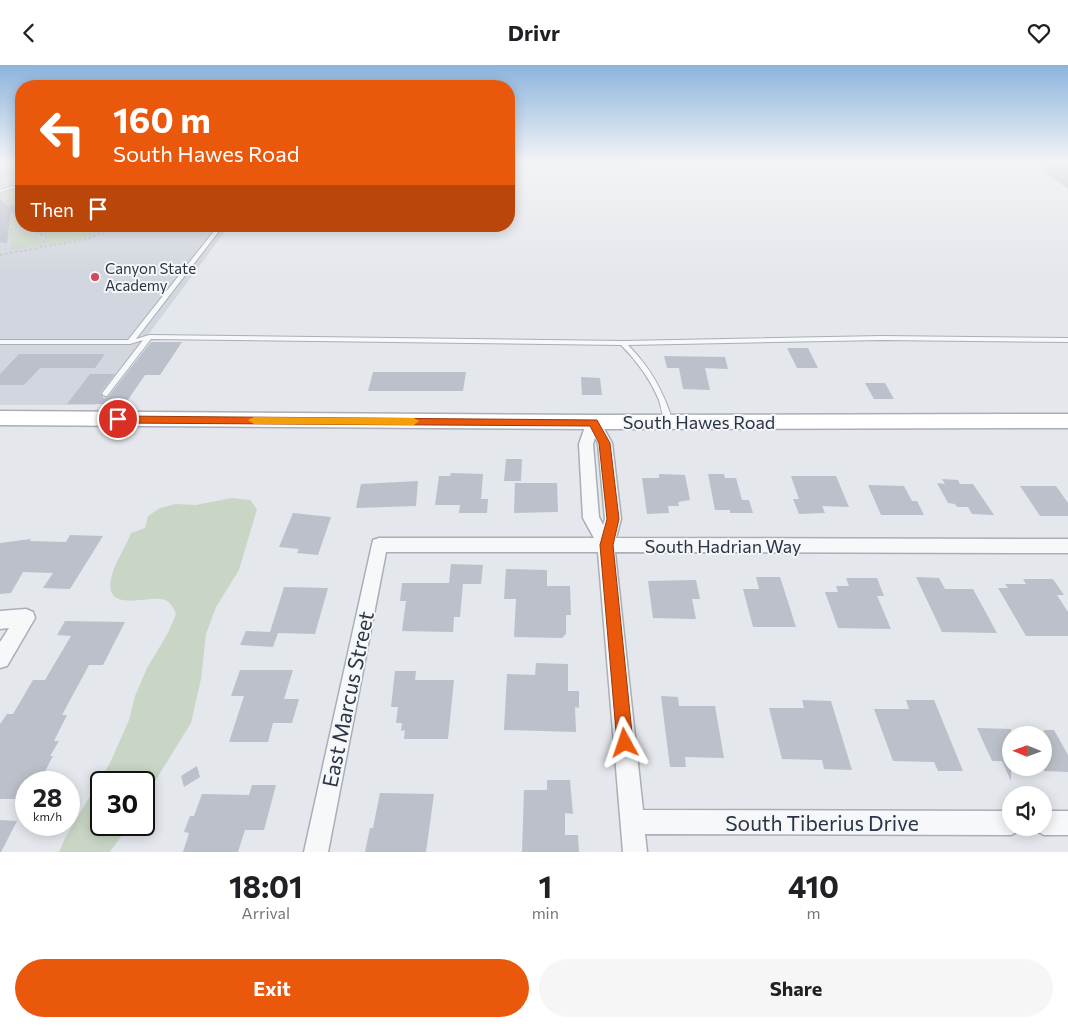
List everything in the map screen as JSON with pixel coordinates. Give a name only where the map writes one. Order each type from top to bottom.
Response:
[{"type":"main road","name":"South Hawes Road","points":[[0,418],[593,422],[1068,421]]},
{"type":"street","points":[[593,422],[586,444],[591,518],[606,545]]},
{"type":"street","points":[[593,422],[605,443],[613,519],[606,545],[635,852]]},
{"type":"street","name":"South Hadrian Way","points":[[379,545],[1068,546]]},
{"type":"street","name":"East Marcus Street","points":[[316,852],[379,545]]},
{"type":"street","points":[[0,620],[26,618],[0,659]]},
{"type":"street","name":"South Tiberius Drive","points":[[632,822],[1002,823]]},
{"type":"street","points":[[1052,823],[1068,823]]},
{"type":"lane","points":[[130,342],[216,232]]},
{"type":"lane","points":[[105,394],[149,337]]},
{"type":"lane","points":[[0,342],[130,342],[149,337],[623,343],[862,338],[1068,340]]},
{"type":"lane","points":[[623,343],[642,363],[661,394],[669,422]]},
{"type":"path","points":[[0,233],[15,229]]},
{"type":"path","points":[[37,232],[46,238],[40,248]]},
{"type":"path","points":[[40,234],[46,232]]},
{"type":"path","points":[[0,255],[87,239],[104,232]]},
{"type":"shaded area","name":"Canyon State Academy","points":[[0,198],[15,198],[15,232],[225,232],[96,405],[0,405]]},
{"type":"green space","points":[[15,198],[15,228],[0,232],[12,215],[10,215],[3,202],[5,200],[0,199]]},
{"type":"green space","points":[[15,231],[29,232],[29,234],[42,238],[41,244],[10,250],[12,238],[0,234]]},
{"type":"green space","points":[[50,232],[101,232],[86,238],[42,246],[47,238],[42,235]]},
{"type":"green space","points":[[232,498],[250,500],[257,509],[239,570],[216,607],[206,634],[201,679],[191,723],[155,781],[155,771],[105,771],[129,720],[135,696],[147,668],[168,633],[176,614],[171,604],[161,599],[126,601],[118,599],[113,595],[110,587],[112,575],[131,533],[145,528],[148,516],[160,508],[176,504],[196,505]]},
{"type":"green space","points":[[90,796],[90,836],[121,836],[110,852],[59,852],[66,836],[80,836],[80,813]]},
{"type":"building","points":[[0,199],[8,206],[15,204],[15,215],[11,212],[7,243],[0,242]]},
{"type":"building","points":[[151,342],[182,342],[160,375],[145,375],[125,404],[67,404],[90,374],[115,374],[100,393],[104,398],[108,397]]},
{"type":"building","points":[[787,348],[808,348],[818,368],[797,368]]},
{"type":"building","points":[[19,354],[105,354],[95,368],[40,368],[24,385],[0,385],[0,374]]},
{"type":"building","points":[[664,356],[725,357],[728,369],[705,368],[710,390],[683,389],[679,368],[667,368]]},
{"type":"building","points":[[373,372],[466,372],[463,391],[368,391]]},
{"type":"building","points":[[581,377],[600,378],[602,395],[582,395]]},
{"type":"building","points":[[865,383],[885,383],[894,399],[874,399]]},
{"type":"building","points":[[506,459],[522,459],[521,481],[504,481]]},
{"type":"building","points":[[451,473],[483,474],[481,499],[488,499],[487,513],[459,513],[460,505],[435,505],[439,476],[450,476]]},
{"type":"building","points":[[659,474],[685,475],[690,500],[678,502],[679,506],[668,506],[669,513],[647,514],[642,478],[659,478]]},
{"type":"building","points":[[708,474],[724,474],[725,478],[736,478],[742,500],[749,500],[753,513],[730,513],[730,510],[715,510]]},
{"type":"building","points":[[791,476],[836,476],[849,507],[822,506],[825,513],[799,514],[793,499],[799,499]]},
{"type":"building","points":[[942,479],[958,480],[960,484],[973,484],[994,515],[972,514],[968,507],[957,507],[955,504],[948,503],[937,483],[945,484]]},
{"type":"building","points":[[418,481],[416,506],[356,508],[361,484]]},
{"type":"building","points":[[515,483],[557,483],[558,512],[514,513]]},
{"type":"building","points":[[868,485],[904,486],[912,501],[917,501],[924,515],[881,515]]},
{"type":"building","points":[[1020,486],[1056,486],[1068,503],[1068,516],[1040,516]]},
{"type":"building","points":[[293,513],[331,517],[318,555],[297,553],[299,549],[279,547]]},
{"type":"building","points":[[70,535],[103,536],[70,589],[43,588],[53,573],[23,572],[11,593],[0,594],[0,543],[31,539],[30,541],[66,542]]},
{"type":"building","points":[[451,564],[483,565],[481,584],[463,584],[460,617],[454,617],[453,632],[402,631],[406,601],[400,601],[402,583],[449,583]]},
{"type":"building","points":[[506,569],[547,570],[547,586],[570,586],[571,615],[566,615],[566,634],[562,638],[514,637],[516,599],[504,599]]},
{"type":"building","points":[[756,577],[780,577],[796,627],[753,627],[743,589],[759,589]]},
{"type":"building","points":[[916,577],[939,578],[945,589],[973,589],[997,633],[942,632]]},
{"type":"building","points":[[846,578],[877,578],[884,596],[877,596],[891,629],[838,628],[825,592],[838,592],[836,586],[849,586]]},
{"type":"building","points":[[1023,579],[1053,579],[1064,595],[1057,595],[1068,612],[1068,636],[1026,636],[998,588],[1008,588],[1005,584],[1026,584]]},
{"type":"building","points":[[696,580],[700,599],[692,599],[696,619],[653,618],[648,581]]},
{"type":"building","points":[[284,587],[328,588],[315,634],[278,633],[273,647],[240,645],[246,631],[270,632]]},
{"type":"building","points":[[65,621],[125,622],[103,665],[89,665],[62,715],[67,715],[54,741],[59,741],[50,756],[53,756],[45,771],[15,771],[15,799],[0,799],[0,724],[7,714],[13,714],[33,680],[45,680],[71,636],[57,635]]},
{"type":"building","points":[[536,663],[568,664],[568,691],[579,691],[579,708],[575,707],[576,732],[504,730],[507,674],[535,675]]},
{"type":"building","points":[[240,670],[293,670],[284,699],[299,699],[292,723],[273,723],[268,742],[229,742],[244,696],[231,696]]},
{"type":"building","points":[[395,671],[416,671],[415,680],[454,680],[448,739],[404,739],[405,730],[401,731],[402,723],[396,723],[398,707],[391,707]]},
{"type":"building","points":[[661,696],[678,697],[679,706],[715,706],[724,758],[685,757],[686,767],[670,767]]},
{"type":"building","points":[[802,700],[831,701],[852,770],[824,769],[822,760],[782,759],[769,708],[804,708]]},
{"type":"building","points":[[906,700],[934,700],[963,771],[938,771],[934,762],[893,761],[874,709],[909,709]]},
{"type":"building","points":[[977,728],[1002,729],[1002,761],[992,761]]},
{"type":"building","points":[[1052,730],[1054,730],[1068,755],[1068,772],[1052,771]]},
{"type":"building","points":[[197,766],[200,777],[184,787],[181,776]]},
{"type":"building","points":[[547,780],[570,780],[573,814],[565,813],[565,835],[578,835],[579,852],[522,852],[524,790],[547,790]]},
{"type":"building","points":[[252,785],[276,785],[264,830],[245,830],[238,852],[183,852],[189,833],[184,832],[190,816],[194,816],[202,794],[249,795]]},
{"type":"building","points":[[380,793],[434,794],[426,852],[365,852],[370,828],[373,828]]},
{"type":"building","points":[[0,820],[15,821],[15,825],[0,852]]},
{"type":"slow traffic","points":[[254,420],[414,421]]},
{"type":"place","name":"Canyon State Academy","points":[[95,277]]},
{"type":"route","points":[[118,419],[593,422],[605,443],[613,519],[606,545],[625,743]]}]
